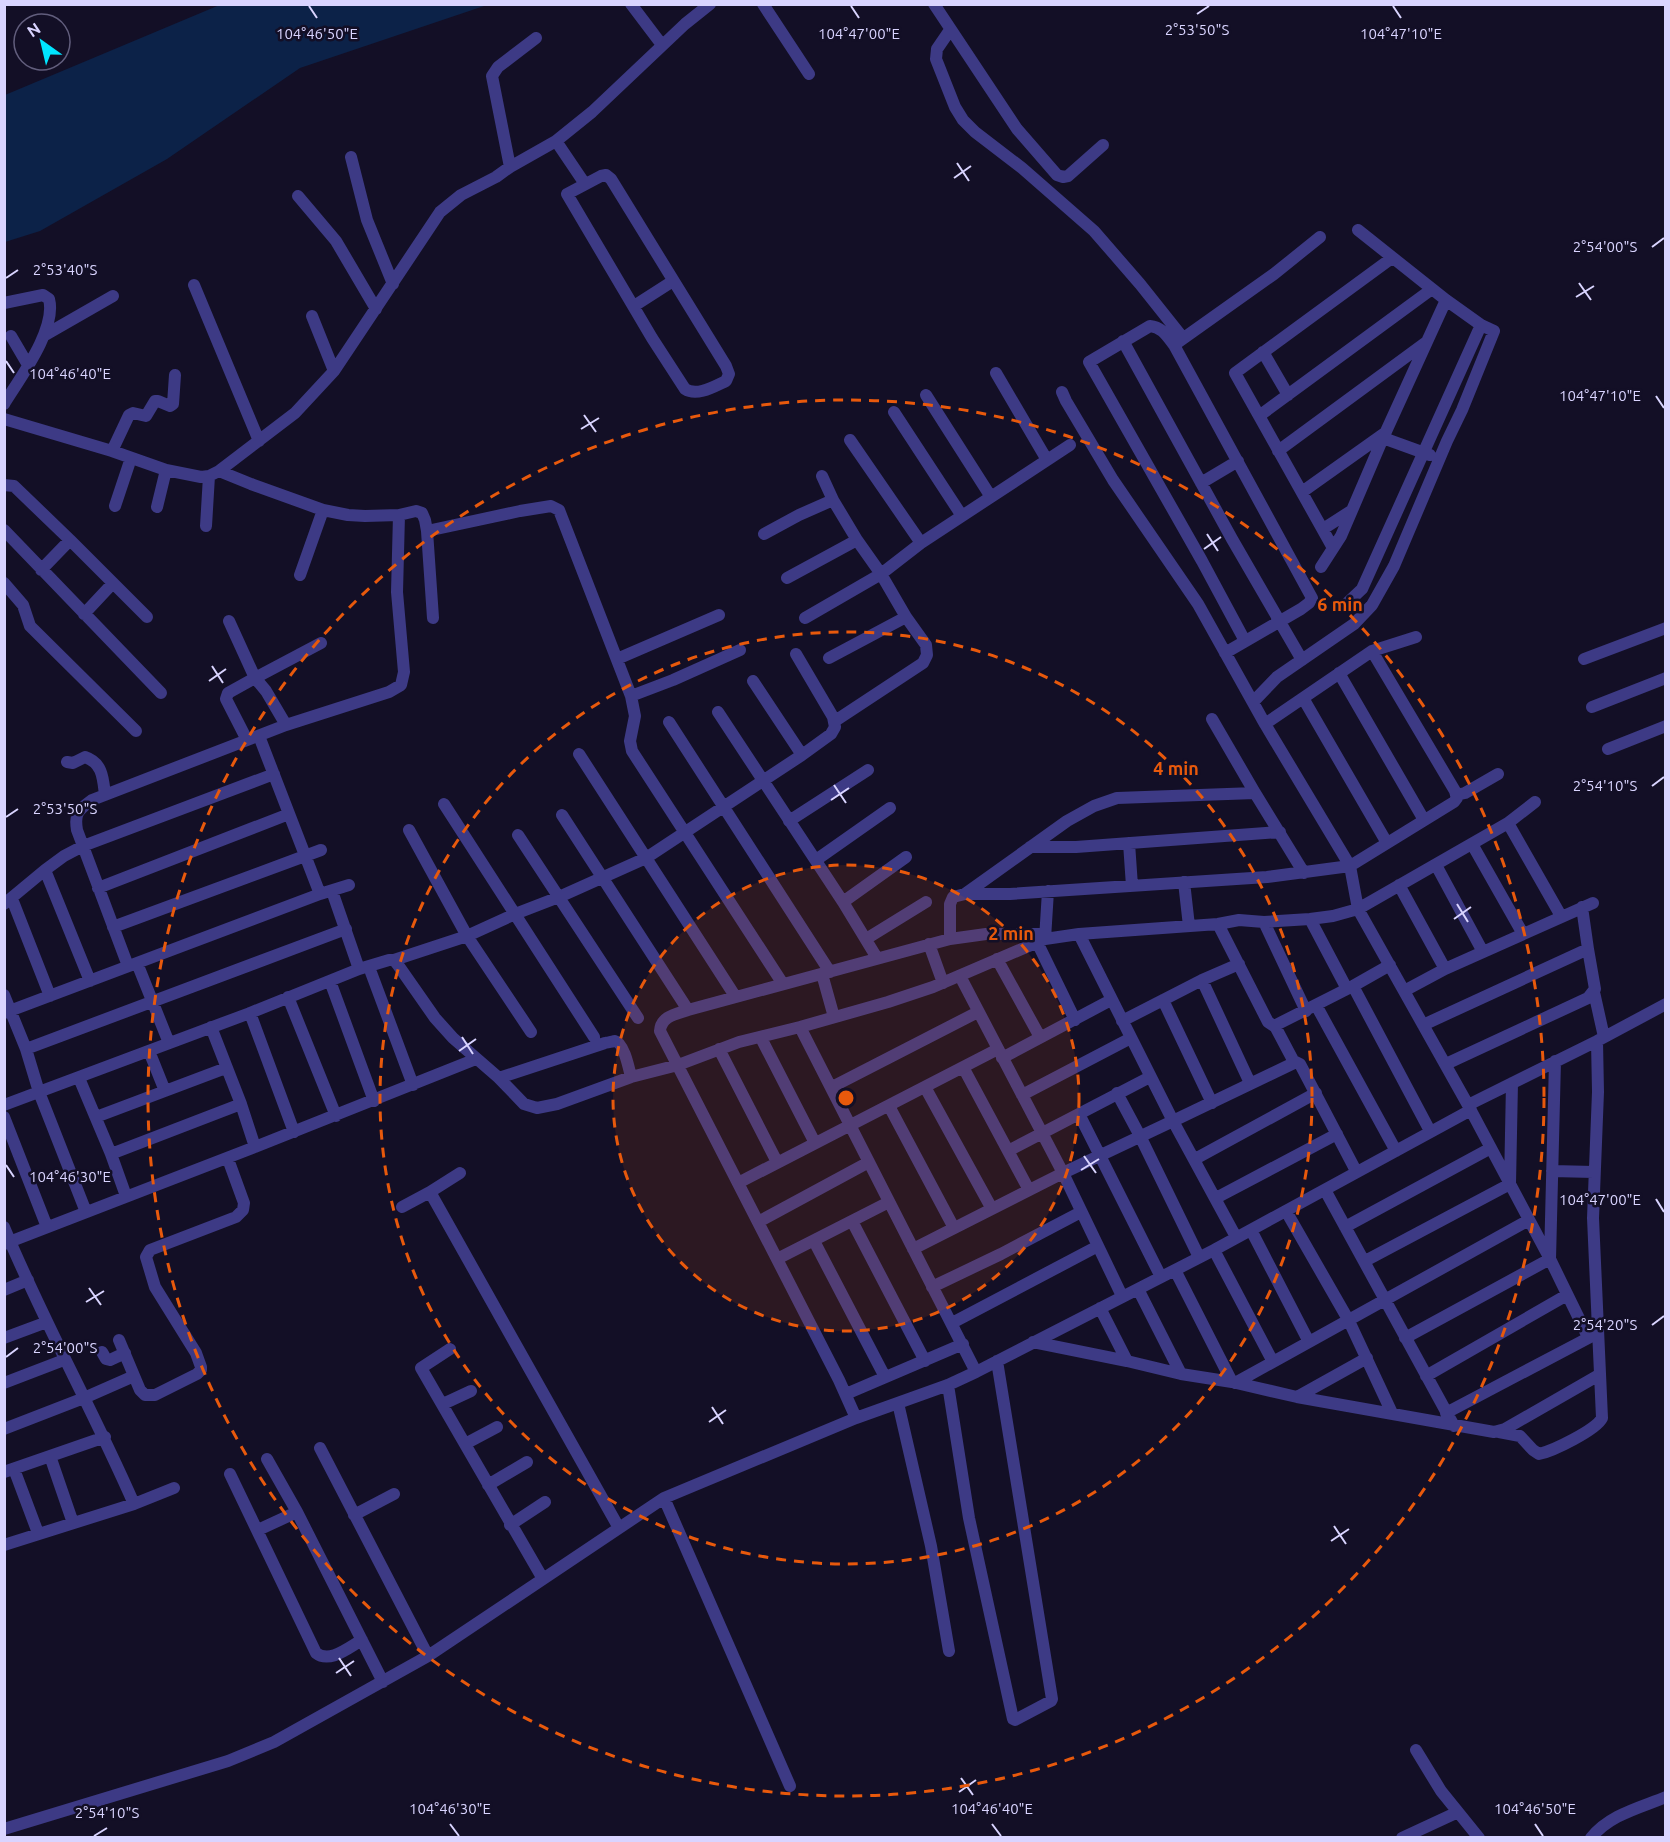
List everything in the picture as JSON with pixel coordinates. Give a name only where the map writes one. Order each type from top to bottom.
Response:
[{"type":"street","points":[[631,4],[662,45]]},
{"type":"street","points":[[4,419],[112,451],[166,470],[197,477],[214,473],[295,413],[334,371],[440,212],[461,195],[556,141],[592,112],[698,12],[710,4]]},
{"type":"street","points":[[763,4],[809,74]]},
{"type":"street","points":[[934,4],[1017,129],[1057,175],[1068,176],[1103,146]]},
{"type":"street","points":[[950,30],[937,49],[936,59],[955,107],[963,120],[1094,231],[1140,284],[1178,342],[1263,511],[1311,596],[1309,603],[1225,653]]},
{"type":"street","points":[[510,167],[492,76],[498,67],[536,38]]},
{"type":"street","points":[[556,141],[585,184]]},
{"type":"street","points":[[351,158],[361,203],[393,284]]},
{"type":"street","points":[[604,175],[611,179],[726,366],[729,374],[726,381],[698,392],[689,392],[686,389],[567,194],[585,184],[604,175]]},
{"type":"street","points":[[298,196],[336,241],[376,309]]},
{"type":"street","points":[[1254,701],[1277,677],[1354,624],[1372,605],[1394,566],[1494,331],[1481,326],[1358,231]]},
{"type":"street","points":[[1178,342],[1274,274],[1320,237]]},
{"type":"street","points":[[1333,548],[1234,373],[1392,258]]},
{"type":"street","points":[[634,306],[673,281]]},
{"type":"street","points":[[194,285],[259,441]]},
{"type":"street","points":[[1259,416],[1431,289]]},
{"type":"street","points":[[4,303],[39,294],[47,296],[51,307],[45,335],[4,404]]},
{"type":"street","points":[[45,335],[113,296]]},
{"type":"street","points":[[1320,567],[1341,536],[1446,300]]},
{"type":"street","points":[[312,316],[334,371]]},
{"type":"street","points":[[1178,342],[1162,330],[1150,326],[1089,362],[1245,641]]},
{"type":"street","points":[[1345,605],[1362,589],[1481,326]]},
{"type":"street","points":[[10,336],[28,365]]},
{"type":"street","points":[[1123,341],[1302,660]]},
{"type":"street","points":[[1278,451],[1426,342]]},
{"type":"street","points":[[1263,352],[1288,395]]},
{"type":"street","points":[[996,373],[1047,460]]},
{"type":"street","points":[[112,451],[129,415],[133,413],[146,416],[155,401],[170,406],[174,404],[175,375]]},
{"type":"street","points":[[1062,392],[1113,480],[1198,604],[1265,724],[1350,866],[1358,909],[1446,1064],[1568,1295],[1593,1335]]},
{"type":"street","points":[[926,395],[991,497]]},
{"type":"street","points":[[894,412],[962,516]]},
{"type":"street","points":[[1384,435],[1439,459]]},
{"type":"street","points":[[1302,492],[1384,435]]},
{"type":"street","points":[[850,440],[921,543]]},
{"type":"street","points":[[806,618],[881,574],[921,543],[1070,444]]},
{"type":"street","points":[[115,506],[131,458]]},
{"type":"street","points":[[1201,483],[1238,461]]},
{"type":"street","points":[[157,507],[166,470]]},
{"type":"street","points":[[214,473],[323,510],[348,515],[399,515],[413,511],[422,513],[427,531],[433,618]]},
{"type":"street","points":[[207,526],[214,473]]},
{"type":"street","points":[[822,476],[833,500],[857,540],[926,645],[927,655],[923,663],[835,722]]},
{"type":"street","points":[[4,485],[14,486],[147,617]]},
{"type":"street","points":[[764,534],[833,500]]},
{"type":"street","points":[[427,531],[520,511],[551,506],[558,509],[631,696],[635,716],[630,741],[632,751],[783,984]]},
{"type":"street","points":[[300,575],[323,510]]},
{"type":"street","points":[[1323,529],[1352,510]]},
{"type":"street","points":[[169,1043],[154,1002],[113,927],[77,830],[76,814],[92,800],[286,725],[389,692],[401,685],[404,680],[405,664],[397,592],[399,515]]},
{"type":"street","points":[[4,530],[161,693]]},
{"type":"street","points":[[41,570],[70,540]]},
{"type":"street","points":[[787,578],[857,540]]},
{"type":"street","points":[[4,583],[23,605],[30,626],[136,731]]},
{"type":"street","points":[[84,614],[113,583]]},
{"type":"street","points":[[617,659],[719,615]]},
{"type":"street","points":[[829,658],[906,617]]},
{"type":"street","points":[[229,621],[255,678],[266,691],[286,725]]},
{"type":"street","points":[[1584,659],[1665,628]]},
{"type":"street","points":[[1265,724],[1371,651],[1416,637]]},
{"type":"street","points":[[321,643],[228,693],[226,699],[274,774],[304,855],[346,929],[413,1086]]},
{"type":"street","points":[[631,696],[740,650]]},
{"type":"street","points":[[950,939],[951,901],[955,895],[1132,886],[1304,873],[1350,866],[1454,802],[1456,795],[1371,651]]},
{"type":"street","points":[[4,1105],[385,960],[400,958],[463,937],[646,858],[831,734],[835,722],[796,654]]},
{"type":"street","points":[[1338,673],[1424,820]]},
{"type":"street","points":[[1592,707],[1665,678]]},
{"type":"street","points":[[753,681],[802,755]]},
{"type":"street","points":[[1303,698],[1387,843]]},
{"type":"street","points":[[718,712],[816,860],[877,958]]},
{"type":"street","points":[[1212,718],[1304,873]]},
{"type":"street","points":[[669,722],[724,806],[826,973],[834,1017]]},
{"type":"street","points":[[1608,750],[1665,726]]},
{"type":"street","points":[[579,754],[735,996]]},
{"type":"street","points":[[67,762],[73,763],[85,757],[95,762],[104,777],[105,795]]},
{"type":"street","points":[[789,821],[868,770]]},
{"type":"street","points":[[50,996],[8,902],[45,870],[83,846],[274,774]]},
{"type":"street","points":[[1456,795],[1466,793],[1498,774]]},
{"type":"street","points":[[965,894],[1081,812],[1117,798],[1255,793]]},
{"type":"street","points":[[856,1418],[846,1394],[660,1031],[662,1022],[667,1017],[735,996],[950,939],[986,934],[1043,938],[1218,924],[1239,920],[1264,922],[1333,916],[1358,909],[1436,865],[1508,822],[1535,802]]},
{"type":"street","points":[[444,804],[594,1037]]},
{"type":"street","points":[[816,860],[890,808]]},
{"type":"street","points":[[98,888],[289,814]]},
{"type":"street","points":[[561,815],[688,1010]]},
{"type":"street","points":[[1508,822],[1561,916]]},
{"type":"street","points":[[409,830],[463,937],[531,1032]]},
{"type":"street","points":[[1030,847],[1076,847],[1280,832]]},
{"type":"street","points":[[518,835],[638,1018]]},
{"type":"street","points":[[1129,843],[1132,886]]},
{"type":"street","points":[[1473,844],[1523,933]]},
{"type":"street","points":[[113,927],[321,850]]},
{"type":"street","points":[[843,902],[906,857]]},
{"type":"street","points":[[1436,865],[1483,952]]},
{"type":"street","points":[[45,870],[90,981]]},
{"type":"street","points":[[1184,882],[1189,926]]},
{"type":"street","points":[[8,1012],[349,885]]},
{"type":"street","points":[[1399,885],[1444,969]]},
{"type":"street","points":[[1048,891],[1043,938],[1075,1020]]},
{"type":"street","points":[[866,939],[926,902]]},
{"type":"street","points":[[1033,1342],[1297,1397],[1520,1436],[1539,1454],[1598,1425],[1602,1418],[1593,1335],[1593,1218],[1600,1039],[1588,949],[1588,905],[1444,969],[1404,991]]},
{"type":"street","points":[[1310,919],[1430,1131]]},
{"type":"street","points":[[1264,922],[1311,1008],[1396,1151]]},
{"type":"street","points":[[1218,924],[1268,1022],[1275,1026],[1294,1062],[1300,1064],[1356,1172]]},
{"type":"street","points":[[26,1049],[346,929]]},
{"type":"street","points":[[1079,934],[1150,1077],[1236,1237]]},
{"type":"street","points":[[400,958],[435,1018],[524,1104],[537,1108],[557,1104],[631,1077],[678,1065],[739,1042],[761,1038],[888,1002],[960,976],[1043,938]]},
{"type":"street","points":[[929,944],[943,983]]},
{"type":"street","points":[[1423,1025],[1588,949]]},
{"type":"street","points":[[997,959],[1040,1037]]},
{"type":"street","points":[[1122,1021],[1202,980],[1239,964]]},
{"type":"street","points":[[1275,1026],[1350,988],[1390,964]]},
{"type":"street","points":[[960,976],[1063,1173],[1122,1296]]},
{"type":"street","points":[[1202,980],[1250,1083]]},
{"type":"street","points":[[330,981],[374,1101]]},
{"type":"street","points":[[1446,1064],[1588,998],[1594,992]]},
{"type":"street","points":[[4,995],[8,1012],[26,1049],[39,1092],[86,1212]]},
{"type":"street","points":[[288,997],[336,1116]]},
{"type":"street","points":[[738,1183],[963,1067],[1040,1037],[1111,1000]]},
{"type":"street","points":[[1163,1000],[1212,1102]]},
{"type":"street","points":[[4,1829],[237,1758],[274,1742],[428,1656],[664,1498],[856,1418],[948,1385],[976,1372],[1214,1250],[1396,1151],[1512,1083],[1665,1004]]},
{"type":"street","points":[[832,1087],[978,1012]]},
{"type":"street","points":[[250,1013],[294,1132]]},
{"type":"street","points":[[211,1027],[255,1147]]},
{"type":"street","points":[[800,1027],[976,1372]]},
{"type":"street","points":[[761,1038],[815,1143]]},
{"type":"street","points":[[1022,1095],[1131,1038]]},
{"type":"street","points":[[499,1078],[615,1041],[623,1050],[631,1077]]},
{"type":"street","points":[[719,1049],[777,1162]]},
{"type":"street","points":[[149,1051],[165,1091]]},
{"type":"street","points":[[8,1243],[126,1196],[228,1159],[477,1059]]},
{"type":"street","points":[[1550,1259],[1555,1061]]},
{"type":"street","points":[[913,1249],[1063,1173],[1294,1062]]},
{"type":"street","points":[[963,1067],[1029,1190]]},
{"type":"street","points":[[96,1117],[226,1068]]},
{"type":"street","points":[[1008,1151],[1150,1077]]},
{"type":"street","points":[[79,1078],[126,1196]]},
{"type":"street","points":[[1510,1185],[1512,1083]]},
{"type":"street","points":[[925,1087],[992,1209]]},
{"type":"street","points":[[1118,1093],[1199,1257]]},
{"type":"street","points":[[1195,1159],[1316,1093]]},
{"type":"street","points":[[111,1154],[241,1104]]},
{"type":"street","points":[[889,1106],[954,1228]]},
{"type":"street","points":[[1079,1114],[1161,1277]]},
{"type":"street","points":[[4,1117],[47,1227]]},
{"type":"street","points":[[1216,1198],[1337,1134]]},
{"type":"street","points":[[1345,1227],[1491,1148]]},
{"type":"street","points":[[119,1341],[140,1390],[145,1395],[151,1396],[201,1370],[196,1353],[155,1287],[146,1257],[150,1250],[236,1217],[242,1212],[244,1203],[228,1159]]},
{"type":"street","points":[[758,1222],[869,1162]]},
{"type":"street","points":[[1552,1171],[1594,1172]]},
{"type":"street","points":[[402,1207],[460,1173]]},
{"type":"street","points":[[1365,1261],[1510,1185]]},
{"type":"street","points":[[1324,1190],[1454,1426]]},
{"type":"street","points":[[430,1192],[619,1528]]},
{"type":"street","points":[[777,1259],[889,1202]]},
{"type":"street","points":[[1286,1211],[1348,1321],[1392,1413]]},
{"type":"street","points":[[932,1287],[1082,1212]]},
{"type":"street","points":[[1234,1383],[1529,1220]]},
{"type":"street","points":[[852,1221],[926,1361]]},
{"type":"street","points":[[4,1227],[8,1243],[28,1280],[64,1360],[105,1437],[134,1504]]},
{"type":"street","points":[[1251,1230],[1309,1342]]},
{"type":"street","points":[[814,1241],[885,1377]]},
{"type":"street","points":[[952,1323],[1098,1246]]},
{"type":"street","points":[[1214,1250],[1273,1362]]},
{"type":"street","points":[[1405,1338],[1550,1259]]},
{"type":"street","points":[[1175,1270],[1234,1383]]},
{"type":"street","points":[[4,1290],[28,1280]]},
{"type":"street","points":[[1138,1289],[1181,1374]]},
{"type":"street","points":[[1426,1376],[1568,1295]]},
{"type":"street","points":[[1100,1308],[1127,1361]]},
{"type":"street","points":[[4,1338],[47,1322]]},
{"type":"street","points":[[1446,1413],[1593,1335]]},
{"type":"street","points":[[846,1394],[963,1344]]},
{"type":"street","points":[[450,1349],[421,1368],[543,1579]]},
{"type":"street","points":[[102,1352],[106,1359],[110,1360],[125,1353]]},
{"type":"street","points":[[1297,1397],[1367,1358]]},
{"type":"street","points":[[4,1383],[64,1360]]},
{"type":"street","points":[[948,1385],[969,1518],[1015,1720],[1052,1699],[998,1361]]},
{"type":"street","points":[[1498,1432],[1599,1375]]},
{"type":"street","points":[[4,1429],[134,1376]]},
{"type":"street","points":[[443,1404],[471,1391]]},
{"type":"street","points":[[898,1403],[931,1546],[949,1651]]},
{"type":"street","points":[[465,1444],[497,1427]]},
{"type":"street","points":[[38,1533],[9,1471],[105,1437]]},
{"type":"street","points":[[320,1448],[428,1656]]},
{"type":"street","points":[[50,1456],[73,1523]]},
{"type":"street","points":[[267,1459],[297,1512],[383,1682]]},
{"type":"street","points":[[488,1485],[526,1462]]},
{"type":"street","points":[[230,1474],[316,1653],[321,1657],[332,1656],[362,1640]]},
{"type":"street","points":[[4,1545],[134,1504],[174,1488]]},
{"type":"street","points":[[354,1515],[394,1494]]},
{"type":"street","points":[[664,1498],[790,1786]]},
{"type":"street","points":[[510,1525],[545,1502]]},
{"type":"street","points":[[258,1530],[297,1512]]},
{"type":"street","points":[[1416,1750],[1441,1791],[1479,1838]]},
{"type":"street","points":[[1591,1838],[1606,1822],[1615,1817],[1665,1797]]},
{"type":"street","points":[[1402,1838],[1458,1812]]},
{"type":"water","points":[[222,4],[487,5],[300,68],[167,159],[40,231],[5,242],[5,95],[60,72],[72,72],[72,67]]}]
